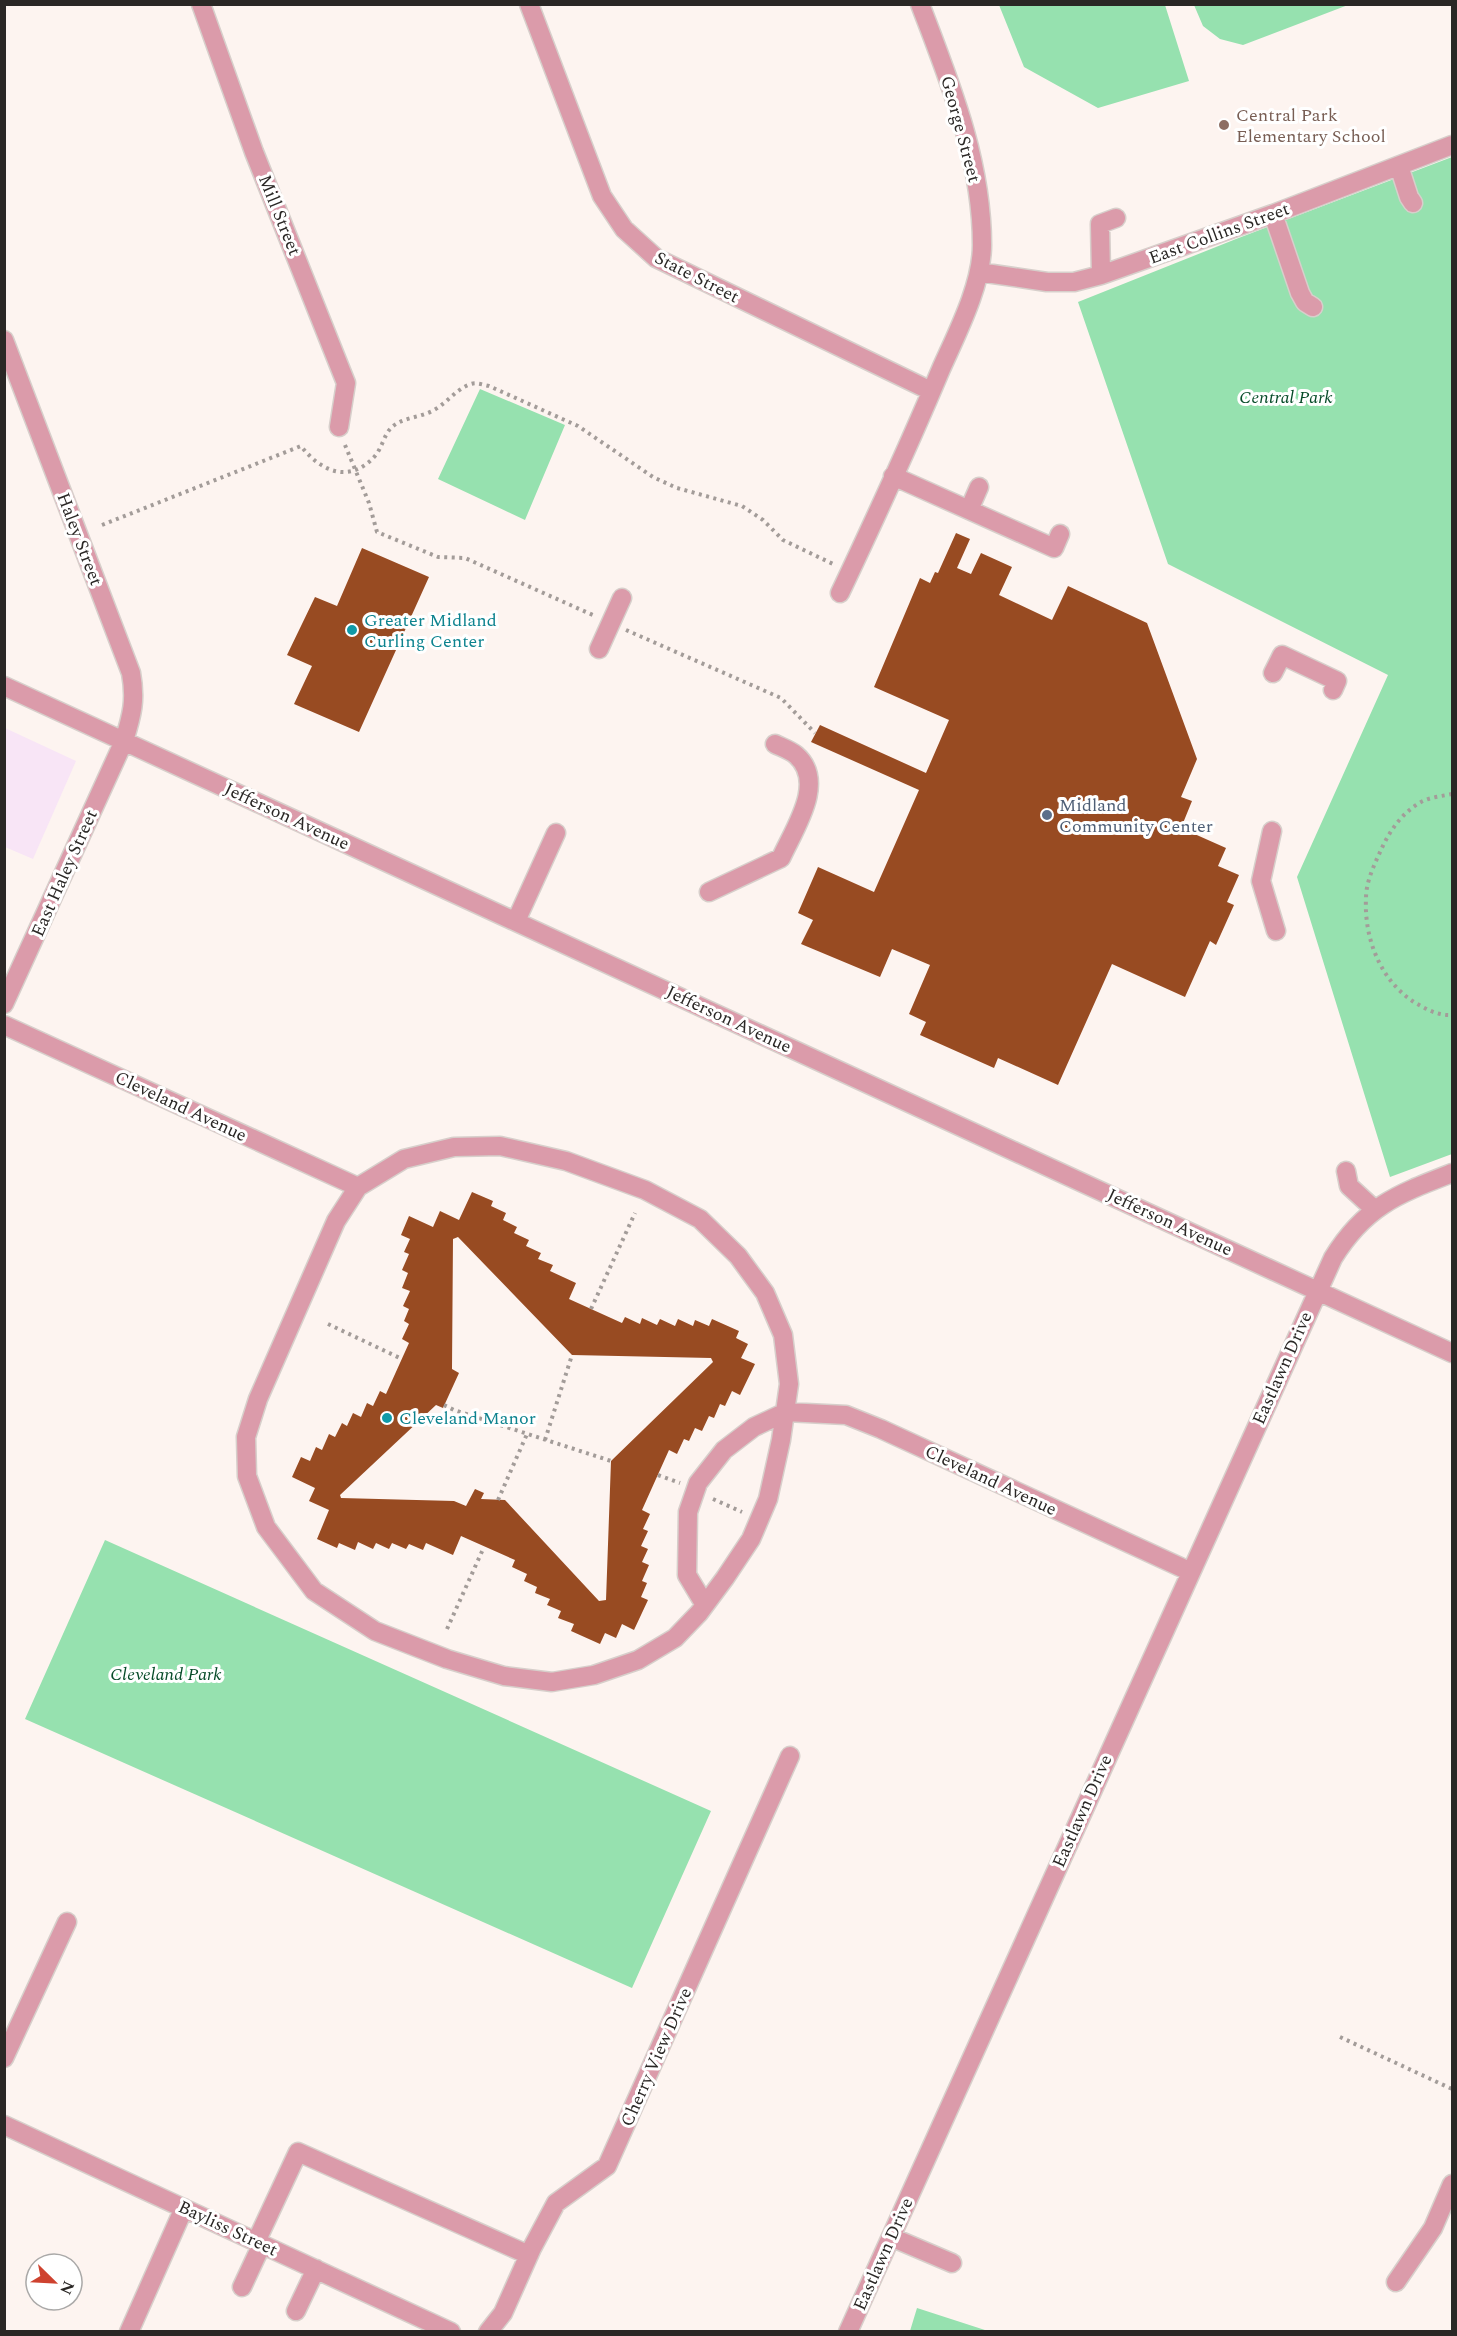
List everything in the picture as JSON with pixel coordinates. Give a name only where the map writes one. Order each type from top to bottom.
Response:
[{"type":"street","name":"Mill Street","points":[[201,4],[254,152],[346,383],[339,428]]},
{"type":"street","name":"State Street","points":[[529,4],[602,196],[624,229],[656,258],[931,391]]},
{"type":"street","name":"George Street","points":[[840,593],[961,323],[979,272],[982,246],[977,177],[957,102],[920,4]]},
{"type":"street","name":"East Collins Street","points":[[979,272],[1047,282],[1074,282],[1101,275],[1273,214],[1452,146]]},
{"type":"street","points":[[1399,166],[1413,203]]},
{"type":"street","points":[[1273,214],[1300,292],[1305,302],[1313,307]]},
{"type":"street","points":[[1101,275],[1100,224],[1116,218]]},
{"type":"street","name":"Haley Street","points":[[4,340],[131,673],[135,694],[133,712],[124,741]]},
{"type":"street","points":[[893,476],[1054,548],[1060,534]]},
{"type":"street","points":[[969,510],[979,487]]},
{"type":"street","points":[[599,649],[622,598]]},
{"type":"street","points":[[1274,673],[1282,656],[1337,681],[1333,690]]},
{"type":"street","name":"Jefferson Avenue","points":[[4,686],[1452,1353]]},
{"type":"street","name":"East Haley Street","points":[[4,1004],[124,741]]},
{"type":"street","points":[[709,892],[780,858],[807,800],[809,776],[804,764],[795,754],[775,744]]},
{"type":"street","points":[[1272,831],[1262,880],[1276,931]]},
{"type":"street","points":[[516,921],[556,833]]},
{"type":"street","name":"Cleveland Avenue","points":[[4,1025],[358,1187]]},
{"type":"street","points":[[500,1146],[566,1161],[645,1190],[700,1219],[738,1256],[765,1293],[783,1335],[789,1384],[786,1412],[768,1500],[751,1539],[705,1605],[675,1638],[638,1660],[594,1675],[552,1682],[504,1676],[447,1659],[375,1631],[315,1591],[266,1527],[247,1476],[246,1437],[258,1399],[336,1221],[358,1187],[404,1160],[454,1147],[500,1146]]},
{"type":"street","points":[[1346,1171],[1349,1186],[1374,1209]]},
{"type":"street","name":"Eastlawn Drive","points":[[848,2331],[1189,1571],[1333,1258],[1346,1237],[1374,1209],[1407,1191],[1452,1173]]},
{"type":"street","points":[[705,1605],[687,1575],[686,1555],[688,1512],[699,1483],[724,1450],[754,1427],[786,1412]]},
{"type":"street","name":"Cleveland Avenue","points":[[786,1412],[846,1415],[1189,1571]]},
{"type":"street","name":"Cherry View Drive","points":[[488,2331],[503,2313],[556,2203],[607,2166],[790,1756]]},
{"type":"street","points":[[4,2058],[67,1922]]},
{"type":"street","name":"Bayliss Street","points":[[4,2124],[451,2331]]},
{"type":"street","points":[[242,2287],[298,2152],[529,2255]]},
{"type":"street","points":[[1396,2282],[1433,2228],[1452,2184]]},
{"type":"street","points":[[129,2331],[184,2208]]},
{"type":"street","points":[[891,2237],[952,2263]]},
{"type":"street","points":[[296,2312],[316,2269]]},
{"type":"path","points":[[102,525],[301,446],[321,467],[338,471],[354,471],[363,467],[375,456],[389,429],[434,410],[457,390],[475,382],[489,386],[578,426],[652,477],[677,488],[742,506],[763,520],[783,540],[850,572]]},
{"type":"path","points":[[339,428],[354,471],[369,503],[376,532],[438,557],[465,558],[781,698],[815,733]]},
{"type":"path","points":[[1452,794],[1423,801],[1401,817],[1385,841],[1366,897],[1367,929],[1374,952],[1387,978],[1407,997],[1430,1011],[1452,1015]]},
{"type":"path","points":[[591,1309],[635,1213]]},
{"type":"path","points":[[328,1324],[402,1359]]},
{"type":"path","points":[[545,1440],[572,1355]]},
{"type":"path","points":[[444,1405],[611,1461]]},
{"type":"path","points":[[498,1500],[527,1434]]},
{"type":"path","points":[[658,1475],[686,1486]]},
{"type":"path","points":[[708,1497],[746,1513]]},
{"type":"path","points":[[447,1629],[484,1546]]},
{"type":"path","points":[[1340,2037],[1452,2089]]},
{"type":"shaded area","points":[[5,728],[76,761],[33,859],[5,847]]},
{"type":"green space","points":[[999,5],[1165,5],[1189,81],[1098,108],[1024,67]]},
{"type":"green space","points":[[1194,5],[1348,5],[1243,45],[1220,39],[1203,26]]},
{"type":"green space","name":"Central Park","points":[[1452,157],[1452,1154],[1390,1177],[1297,877],[1388,675],[1168,564],[1078,302]]},
{"type":"green space","points":[[480,389],[565,425],[525,520],[438,479]]},
{"type":"green space","name":"Cleveland Park","points":[[105,1540],[711,1811],[632,1988],[25,1719]]},
{"type":"green space","points":[[917,2308],[988,2331],[910,2331]]},
{"type":"building","name":"Midland Community Center","points":[[956,533],[970,539],[957,568],[971,574],[981,553],[1012,567],[999,595],[1052,620],[1068,586],[1147,623],[1197,759],[1181,797],[1192,801],[1181,828],[1226,848],[1218,866],[1239,875],[1227,902],[1234,905],[1216,945],[1210,941],[1185,997],[1112,964],[1058,1085],[998,1058],[994,1068],[920,1035],[926,1022],[909,1014],[930,965],[892,949],[880,977],[801,944],[813,920],[798,913],[818,867],[874,892],[919,790],[811,742],[820,725],[926,773],[949,720],[874,687],[920,578],[930,583],[935,572],[938,573]]},
{"type":"building","name":"Greater Midland Curling Center","points":[[362,548],[429,577],[359,732],[294,704],[312,666],[287,655],[315,597],[337,606]]},
{"type":"building","name":"Cleveland Manor","points":[[472,1192],[493,1201],[491,1206],[506,1213],[503,1220],[517,1227],[514,1233],[529,1240],[526,1246],[541,1253],[538,1259],[553,1265],[550,1271],[576,1283],[569,1299],[622,1323],[625,1317],[640,1324],[642,1318],[657,1325],[660,1319],[675,1326],[678,1319],[693,1326],[695,1320],[709,1326],[712,1319],[739,1331],[736,1338],[748,1344],[741,1358],[755,1364],[740,1395],[732,1391],[725,1406],[720,1404],[714,1418],[709,1416],[702,1431],[695,1428],[689,1441],[684,1439],[677,1454],[669,1450],[642,1510],[650,1514],[643,1529],[648,1531],[641,1546],[648,1549],[642,1562],[649,1565],[642,1581],[647,1583],[641,1597],[648,1600],[634,1630],[622,1624],[616,1638],[605,1633],[600,1644],[571,1631],[574,1624],[558,1618],[561,1611],[547,1605],[550,1599],[535,1593],[537,1587],[524,1581],[527,1574],[512,1567],[515,1560],[461,1536],[453,1555],[426,1543],[423,1550],[409,1544],[406,1549],[392,1543],[389,1549],[376,1543],[373,1549],[358,1542],[355,1550],[339,1543],[337,1548],[317,1539],[329,1510],[309,1501],[315,1488],[292,1477],[301,1457],[310,1461],[316,1447],[322,1450],[329,1434],[335,1437],[342,1423],[347,1426],[353,1413],[361,1417],[367,1403],[373,1406],[380,1391],[386,1394],[409,1343],[402,1339],[409,1324],[404,1321],[409,1309],[403,1306],[410,1291],[402,1288],[408,1273],[402,1270],[409,1254],[404,1252],[410,1239],[401,1235],[409,1216],[433,1227],[440,1211],[459,1220]],"holes":[[[458,1237],[572,1355],[711,1358],[713,1362],[611,1461],[606,1600],[599,1601],[505,1500],[481,1499],[484,1493],[475,1489],[466,1506],[454,1501],[341,1498],[340,1495],[436,1405],[443,1408],[459,1373],[452,1369],[453,1239]]]},
{"type":"place","name":"Central Park Elementary School","points":[[1224,125]]},
{"type":"place","name":"Greater Midland Curling Center","points":[[352,630]]},
{"type":"place","name":"Midland Community Center","points":[[1047,815]]},
{"type":"place","name":"Cleveland Manor","points":[[387,1418]]}]
